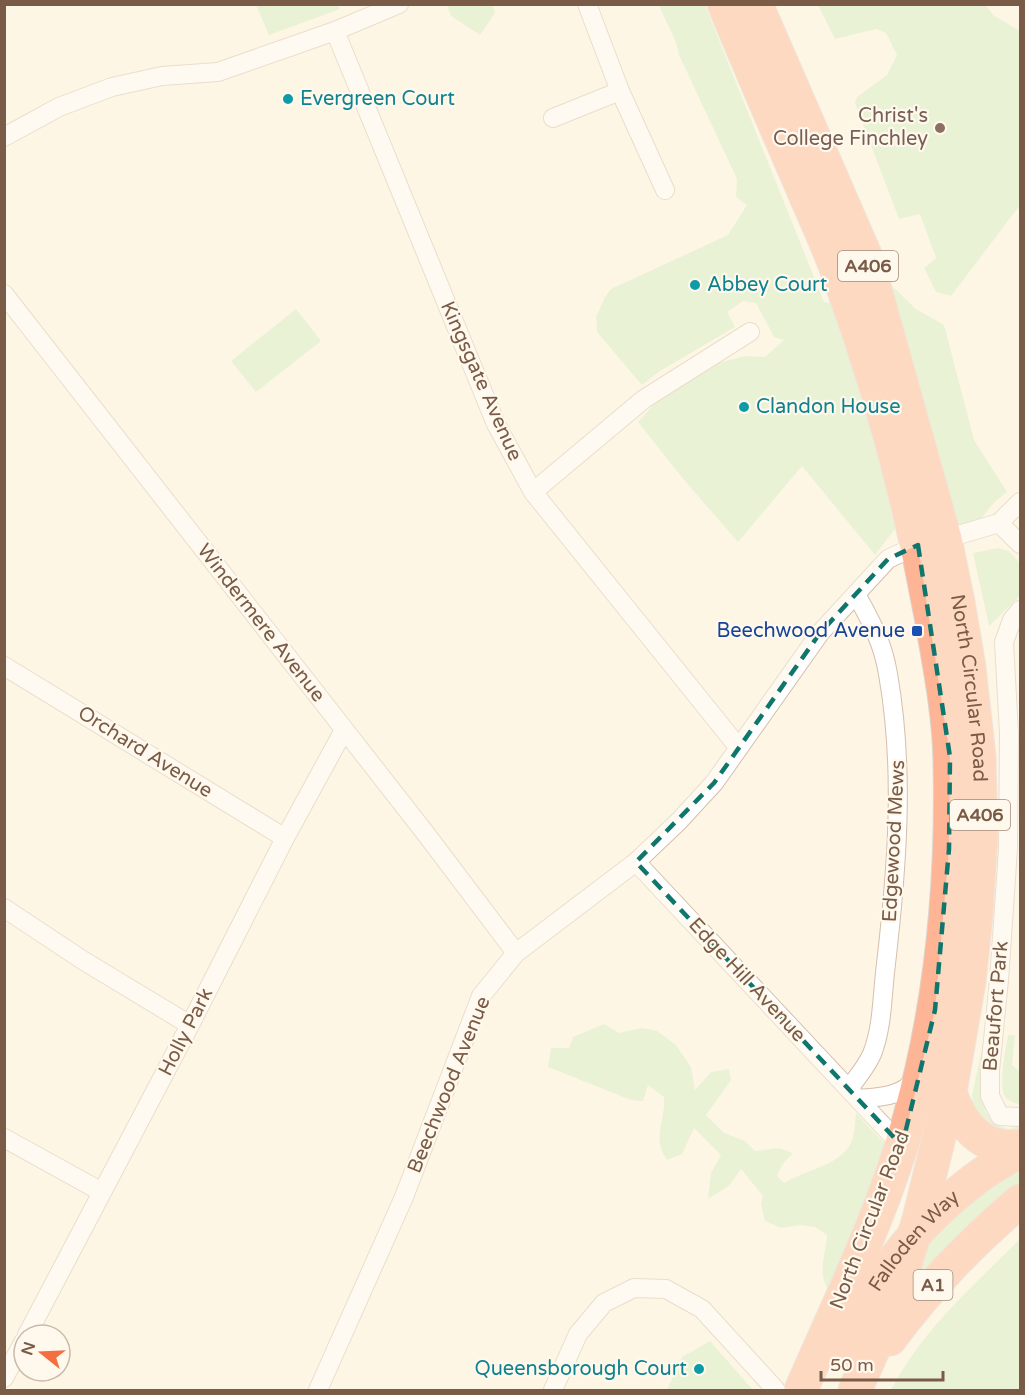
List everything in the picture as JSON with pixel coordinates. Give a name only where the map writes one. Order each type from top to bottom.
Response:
[{"type":"highway","name":"North Circular Road","points":[[724,4],[839,274],[871,366],[895,449],[958,602],[969,667],[979,756],[981,836],[976,916],[970,971],[950,1092],[915,1235],[883,1328],[857,1386]]},
{"type":"highway","name":"North Circular Road","points":[[756,4],[866,257],[932,542],[939,663],[950,757],[950,849],[946,927],[935,1010],[921,1071],[902,1146],[881,1205],[801,1390]]},
{"type":"highway","points":[[950,1092],[961,1119],[972,1133],[981,1140],[1020,1149]]},
{"type":"highway","name":"Falloden Way","points":[[823,1390],[867,1297],[886,1268],[915,1235],[965,1187],[1020,1149]]},
{"type":"highway","name":"Falloden Way","points":[[857,1386],[918,1301],[974,1242],[1020,1201]]},
{"type":"street","points":[[4,137],[59,107],[112,87],[162,76],[218,72],[334,31],[399,4]]},
{"type":"street","points":[[587,4],[620,91],[665,190]]},
{"type":"street","name":"Kingsgate Avenue","points":[[334,31],[496,424],[533,492],[739,748]]},
{"type":"street","points":[[553,117],[620,91]]},
{"type":"street","name":"Windermere Avenue","points":[[4,294],[426,834],[516,953]]},
{"type":"street","points":[[533,492],[644,399],[750,332]]},
{"type":"street","points":[[1020,502],[999,523],[1020,544]]},
{"type":"street","name":"Beechwood Avenue","points":[[318,1390],[404,1197],[481,996],[516,953],[636,862],[707,791],[820,633],[888,559],[932,542],[999,523]]},
{"type":"street","name":"Edgewood Mews","points":[[854,1093],[878,1036],[894,884],[898,796],[898,749],[888,672],[880,639],[856,594]]},
{"type":"street","name":"Beaufort Park","points":[[1020,610],[1012,620],[1004,642],[1009,734],[1008,849],[990,1070],[990,1096],[1000,1116],[1020,1117]]},
{"type":"street","name":"Orchard Avenue","points":[[4,666],[285,838]]},
{"type":"street","name":"Holly Park","points":[[33,1323],[190,1025],[285,838],[344,730]]},
{"type":"street","name":"Edge Hill Avenue","points":[[636,862],[902,1146]]},
{"type":"street","points":[[4,908],[84,961],[190,1025]]},
{"type":"street","points":[[854,1093],[885,1096],[899,1092],[912,1084],[921,1071]]},
{"type":"street","points":[[4,1138],[102,1192]]},
{"type":"street","points":[[553,1390],[578,1334],[604,1303],[634,1288],[666,1289],[702,1309],[776,1390]]},
{"type":"street","points":[[4,1378],[12,1363]]},
{"type":"highlighted area","points":[[918,545],[950,757],[949,849],[935,1010],[902,1146],[636,862],[714,783],[820,633],[888,559]]},
{"type":"green space","points":[[256,5],[338,5],[340,9],[269,35]]},
{"type":"green space","points":[[447,5],[492,5],[495,13],[480,35],[451,16]]},
{"type":"green space","points":[[659,5],[705,5],[824,302],[835,304],[898,525],[875,555],[802,466],[738,542],[638,422],[668,389],[718,363],[745,356],[765,357],[784,340],[774,337],[756,303],[743,301],[727,312],[735,327],[660,371],[642,385],[597,332],[596,317],[611,289],[728,235],[747,205],[736,197],[737,179],[679,55]]},
{"type":"green space","name":"Christ's College Finchley","points":[[818,5],[986,5],[993,15],[1020,31],[1020,205],[951,296],[936,292],[924,268],[936,258],[920,214],[899,219],[855,103],[857,97],[887,75],[897,55],[886,33],[876,29],[835,39]]},
{"type":"green space","points":[[888,282],[916,309],[944,325],[974,440],[1007,492],[995,501],[978,522],[969,526],[957,526],[950,515],[932,430]]},
{"type":"green space","points":[[296,309],[321,341],[256,392],[231,361]]},
{"type":"green space","points":[[998,548],[1009,551],[1020,563],[1020,596],[989,626],[973,553]]},
{"type":"green space","points":[[604,1024],[619,1033],[642,1028],[657,1031],[676,1045],[691,1067],[695,1090],[711,1072],[729,1069],[731,1080],[706,1115],[724,1133],[745,1141],[755,1151],[779,1148],[793,1153],[782,1165],[777,1176],[784,1183],[842,1154],[853,1137],[856,1113],[884,1143],[885,1152],[874,1185],[828,1290],[823,1276],[827,1235],[815,1227],[801,1225],[781,1228],[765,1221],[761,1205],[763,1196],[741,1169],[729,1186],[708,1199],[711,1173],[721,1155],[694,1128],[682,1154],[667,1160],[660,1144],[664,1097],[648,1085],[643,1101],[631,1100],[548,1067],[551,1048],[569,1048],[573,1037]]},
{"type":"green space","points":[[987,1026],[982,1097],[986,1113],[994,1124],[1008,1129],[1020,1126],[1020,1132],[999,1137],[973,1112],[972,1095]]},
{"type":"green space","points":[[1008,1035],[1015,1035],[1012,1065],[1020,1072],[1019,1104],[1006,1098],[1003,1093],[1003,1068]]},
{"type":"green space","points":[[1020,1168],[1020,1185],[966,1235],[906,1302],[924,1244],[976,1196]]},
{"type":"green space","points":[[1020,1239],[1020,1390],[891,1390],[933,1328]]},
{"type":"green space","points":[[710,1341],[753,1390],[667,1390],[682,1357]]},
{"type":"place","name":"Evergreen Court","points":[[288,99]]},
{"type":"place","name":"Christ's College Finchley","points":[[940,128]]},
{"type":"place","name":"Abbey Court","points":[[695,285]]},
{"type":"place","name":"Clandon House","points":[[744,407]]},
{"type":"place","name":"Beechwood Avenue","points":[[917,631]]},
{"type":"place","name":"Queensborough Court","points":[[699,1369]]}]
